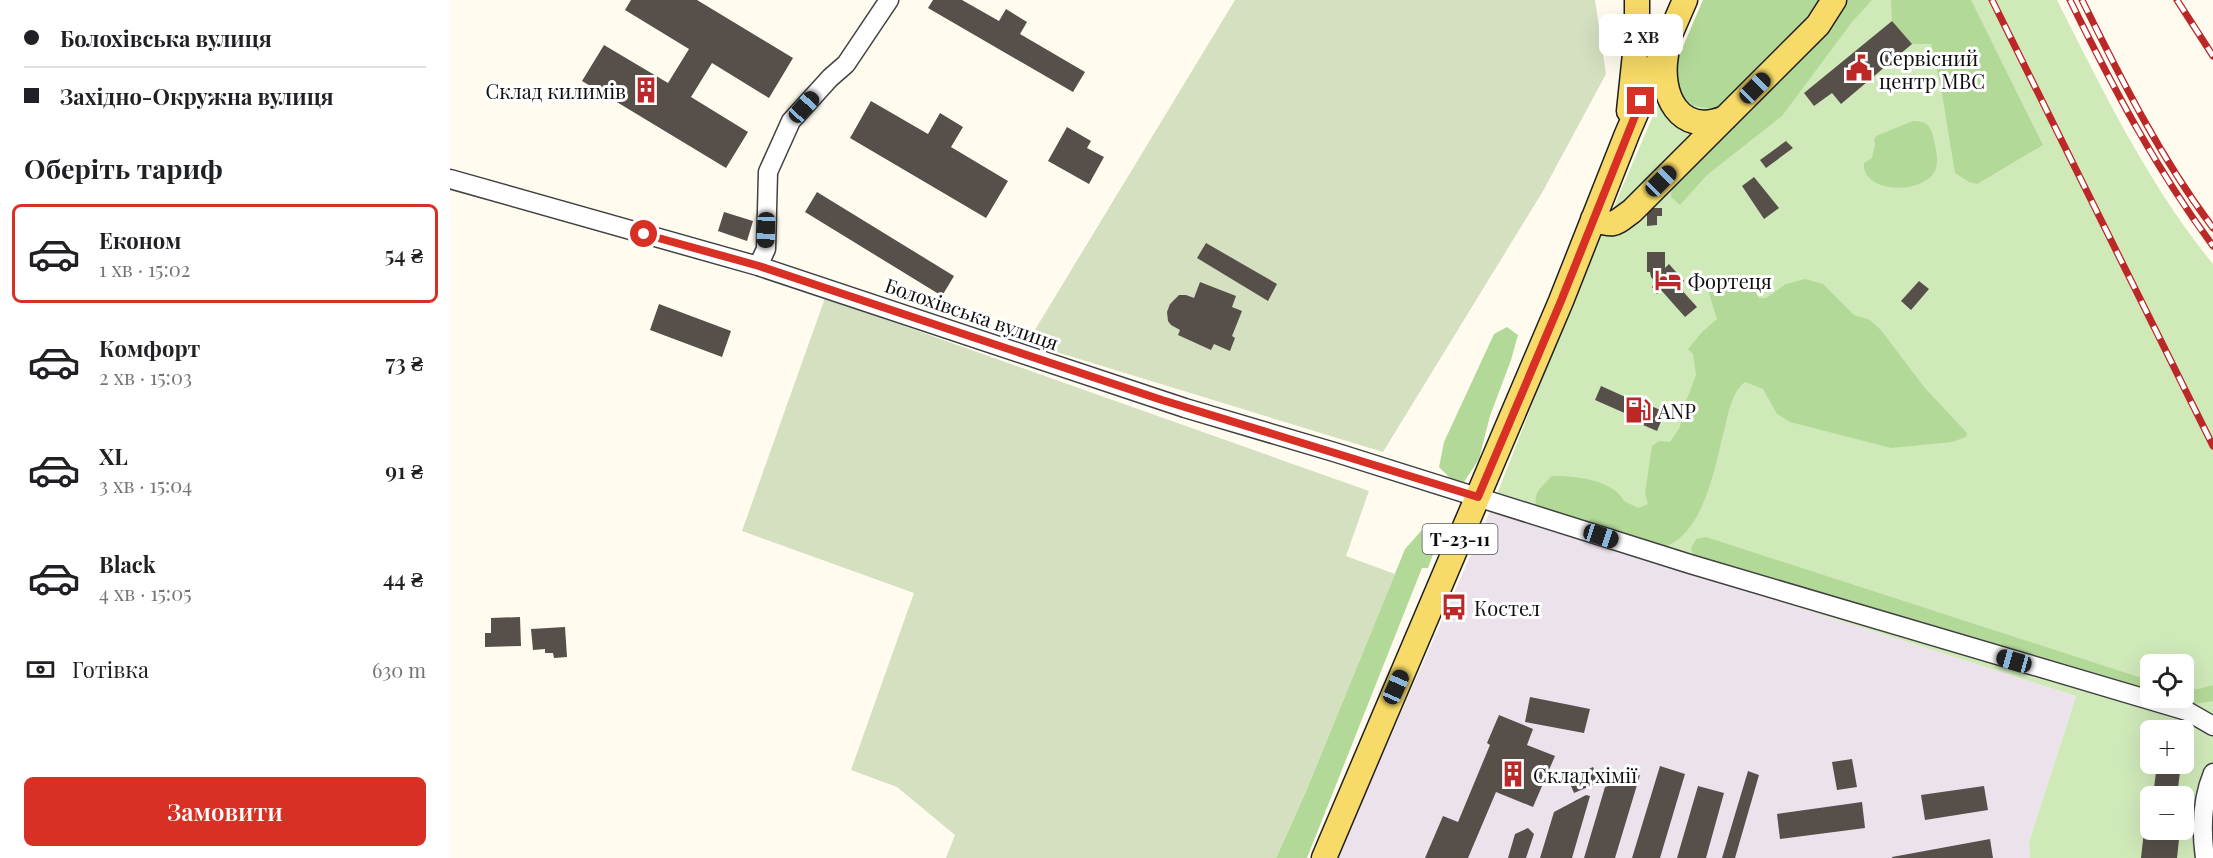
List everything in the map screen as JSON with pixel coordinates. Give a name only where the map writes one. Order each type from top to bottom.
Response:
[{"type":"main road","name":"Т-23-11","points":[[1324,858],[1561,301],[1627,134],[1637,0]]},
{"type":"main road","points":[[1627,134],[1685,0]]},
{"type":"main road","points":[[1593,219],[1609,225],[1615,224],[1632,210],[1818,25],[1833,0]]},
{"type":"main road","points":[[1671,31],[1665,59],[1664,80],[1667,96],[1672,105],[1692,121],[1715,122],[1725,118]]},
{"type":"street","points":[[759,266],[766,249],[768,172],[791,121],[846,64],[889,0]]},
{"type":"street","name":"Болохівська вулиця","points":[[450,179],[759,266],[1162,400],[1881,622],[2187,711],[2213,726]]},
{"type":"street","points":[[2205,858],[2202,839],[2204,807],[2211,780]]},
{"type":"shaded area","points":[[1491,509],[2076,696],[2029,842],[2030,858],[1337,858]]},
{"type":"green space","points":[[1235,0],[1595,0],[1606,74],[1543,191],[1383,452],[1027,343]]},
{"type":"green space","points":[[1703,0],[2057,0],[2109,102],[2147,169],[2213,264],[2213,858],[2030,858],[2029,842],[2076,696],[1491,509],[1571,306]]},
{"type":"green space","points":[[1703,0],[1824,0],[1719,108],[1707,108],[1698,107],[1686,100],[1674,68]]},
{"type":"green space","points":[[1840,0],[1872,0],[1852,22],[1782,116],[1707,175],[1680,205],[1671,197],[1672,181]]},
{"type":"green space","points":[[1891,0],[1971,0],[2043,145],[1977,184],[1955,173],[1931,44],[1912,44],[1892,21]]},
{"type":"green space","points":[[1913,121],[1926,124],[1932,132],[1937,160],[1936,168],[1930,177],[1921,183],[1896,188],[1883,186],[1873,181],[1866,173],[1864,163],[1872,158],[1876,136]]},
{"type":"green space","points":[[1706,276],[1715,277],[1726,284],[1746,283],[1759,298],[1766,298],[1786,284],[1805,279],[1823,284],[1854,315],[1870,320],[1881,330],[1924,387],[1967,433],[1966,437],[1952,442],[1891,448],[1790,422],[1777,414],[1763,389],[1745,382],[1737,390],[1732,402],[1703,504],[1694,522],[1682,536],[1667,546],[1648,550],[1640,549],[1538,515],[1537,493],[1552,476],[1592,480],[1611,488],[1624,501],[1638,508],[1648,504],[1645,493],[1652,446],[1659,441],[1670,442],[1680,427],[1683,409],[1696,375],[1693,354],[1688,349],[1717,319],[1705,281]]},
{"type":"green space","points":[[825,298],[1369,491],[1346,556],[1395,574],[1276,858],[946,858],[955,835],[897,787],[851,770],[914,593],[742,531]]},
{"type":"green space","points":[[1507,327],[1518,335],[1490,416],[1479,459],[1464,482],[1451,479],[1439,467],[1444,442],[1494,334]]},
{"type":"green space","points":[[1433,527],[1439,538],[1428,568],[1422,568],[1307,858],[1276,858],[1306,791],[1405,549],[1421,531]]},
{"type":"green space","points":[[1706,537],[2140,677],[2140,696],[1707,562],[1694,557],[1691,548],[1696,539]]},
{"type":"green space","points":[[2213,685],[2213,701],[2194,704],[2194,689]]},
{"type":"building","name":"Склад килимів","points":[[631,0],[697,0],[793,58],[769,98],[712,63],[691,97],[748,132],[726,168],[582,81],[604,45],[668,83],[689,49],[625,10]]},
{"type":"building","points":[[933,0],[962,0],[999,21],[1006,9],[1027,22],[1020,34],[1085,72],[1073,92],[928,8]]},
{"type":"building","name":"Сервісний центр МВС","points":[[1892,21],[1912,44],[1841,104],[1832,93],[1814,106],[1804,93]]},
{"type":"building","points":[[871,101],[928,134],[940,113],[963,127],[951,147],[1008,181],[986,218],[850,138]]},
{"type":"building","points":[[1067,127],[1091,141],[1087,148],[1104,157],[1089,184],[1048,161]]},
{"type":"building","points":[[1786,141],[1793,148],[1766,168],[1760,160]]},
{"type":"building","points":[[1754,177],[1779,208],[1764,219],[1742,186]]},
{"type":"building","points":[[817,192],[954,276],[942,296],[805,212]]},
{"type":"building","points":[[1647,208],[1662,208],[1662,216],[1657,216],[1657,225],[1647,226]]},
{"type":"building","points":[[724,212],[753,221],[747,241],[718,231]]},
{"type":"building","points":[[1206,243],[1277,284],[1268,301],[1197,258]]},
{"type":"building","points":[[1647,252],[1665,252],[1665,268],[1669,264],[1684,281],[1678,286],[1697,307],[1685,317],[1661,290],[1657,294],[1652,287],[1656,283],[1650,272],[1647,272]]},
{"type":"building","points":[[1919,281],[1929,289],[1911,310],[1901,301]]},
{"type":"building","points":[[1200,282],[1236,296],[1232,307],[1242,311],[1232,336],[1235,338],[1230,351],[1214,344],[1211,350],[1178,335],[1180,330],[1168,321],[1167,312],[1170,304],[1179,295],[1194,298]]},
{"type":"building","points":[[659,304],[731,331],[722,357],[650,330]]},
{"type":"building","name":"ANP","points":[[1601,386],[1650,408],[1651,406],[1665,412],[1657,431],[1643,425],[1645,422],[1595,400]]},
{"type":"building","points":[[520,617],[521,646],[485,647],[485,633],[491,633],[491,618]]},
{"type":"building","points":[[565,627],[567,657],[554,658],[553,653],[545,653],[545,649],[533,650],[531,629]]},
{"type":"building","points":[[1530,697],[1590,709],[1584,733],[1525,722]]},
{"type":"building","name":"Склад хімії","points":[[1499,715],[1533,729],[1527,745],[1555,756],[1533,807],[1496,792],[1468,858],[1425,858],[1443,816],[1458,822],[1490,745],[1487,743]]},
{"type":"building","points":[[1852,759],[1857,787],[1837,790],[1832,762]]},
{"type":"building","points":[[1660,766],[1685,774],[1660,858],[1632,858]]},
{"type":"building","points":[[1593,767],[1600,782],[1574,793],[1568,779]]},
{"type":"building","points":[[1748,771],[1759,775],[1735,858],[1722,858]]},
{"type":"building","points":[[2156,774],[2180,774],[2178,786],[2154,786]]},
{"type":"building","points":[[1640,775],[1615,858],[1584,858],[1605,787]]},
{"type":"building","points":[[1698,786],[1724,793],[1706,858],[1677,858]]},
{"type":"building","points":[[1984,786],[1988,810],[1925,820],[1921,795]]},
{"type":"building","points":[[1586,795],[1590,796],[1572,858],[1540,858],[1554,812]]},
{"type":"building","points":[[1862,802],[1865,828],[1780,839],[1777,814]]},
{"type":"building","points":[[1528,828],[1534,834],[1526,858],[1508,858],[1515,834]]},
{"type":"building","points":[[1990,839],[1993,858],[1892,858],[1892,857]]},
{"type":"building","points":[[2143,840],[2179,840],[2177,858],[2141,858]]},
{"type":"railway","points":[[1992,0],[2213,446]]},
{"type":"railway","points":[[2070,0],[2102,64],[2154,157],[2213,246]]},
{"type":"railway","points":[[2082,0],[2159,145],[2213,228]]},
{"type":"railway","points":[[2177,0],[2213,56]]},
{"type":"place","name":"Сервісний центр МВС","points":[[1859,68]]},
{"type":"place","name":"Склад килимів","points":[[646,90]]},
{"type":"place","name":"Фортеця","points":[[1668,280]]},
{"type":"place","name":"ANP","points":[[1638,410]]},
{"type":"place","name":"Костел","points":[[1454,607]]},
{"type":"place","name":"Склад хімії","points":[[1513,774]]},
{"type":"route","points":[[644,234],[759,266],[877,304],[1028,357],[1478,497],[1561,301],[1641,101]]}]
